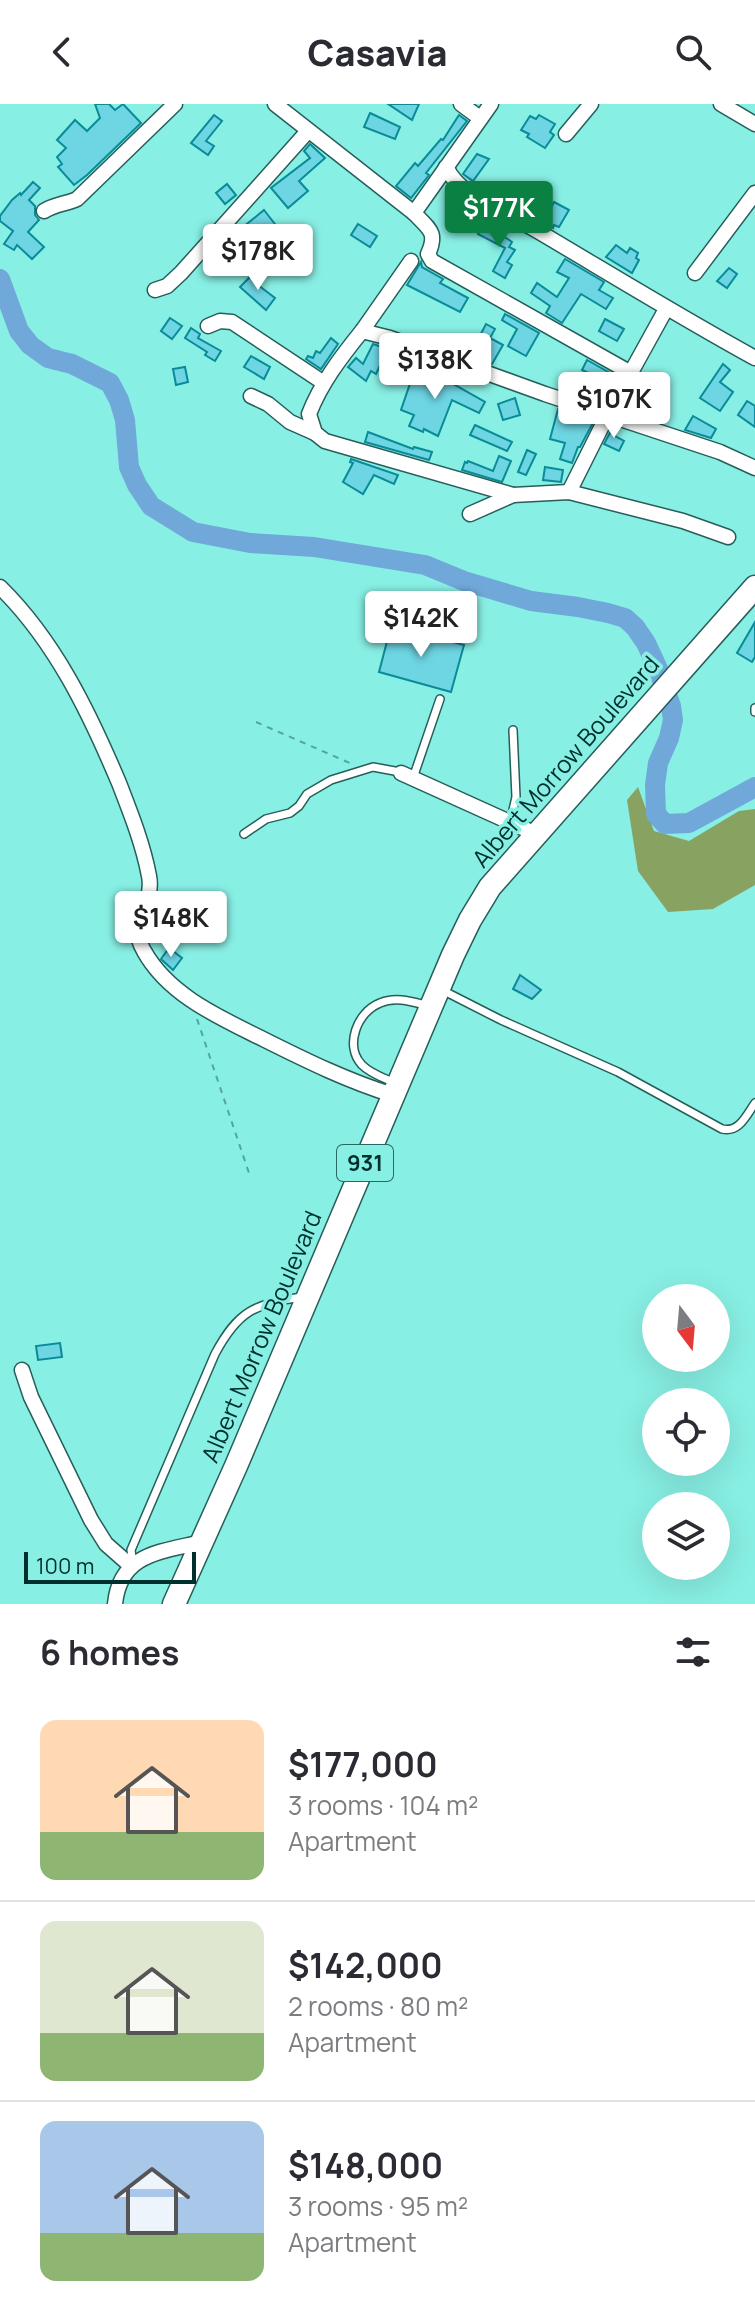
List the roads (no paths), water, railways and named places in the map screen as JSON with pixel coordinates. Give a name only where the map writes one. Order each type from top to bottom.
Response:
[{"type":"highway","name":"Albert Morrow Boulevard","points":[[174,1604],[470,920],[490,887],[751,592]]},
{"type":"street","points":[[44,211],[77,199],[175,104]]},
{"type":"street","points":[[275,104],[414,213],[433,235],[434,241],[428,254],[432,261],[631,373]]},
{"type":"street","points":[[461,104],[480,118]]},
{"type":"street","points":[[414,213],[491,104]]},
{"type":"street","points":[[566,134],[591,104]]},
{"type":"street","points":[[721,104],[755,124]]},
{"type":"street","points":[[155,290],[167,286],[181,273],[308,131]]},
{"type":"street","points":[[446,167],[455,182],[473,196],[755,358]]},
{"type":"street","points":[[695,273],[755,193]]},
{"type":"street","points":[[315,433],[309,414],[324,383],[411,261]]},
{"type":"street","points":[[569,492],[666,309]]},
{"type":"street","points":[[208,326],[232,322],[324,383]]},
{"type":"street","points":[[362,331],[720,452],[755,468]]},
{"type":"street","points":[[251,396],[325,441],[513,495],[569,492],[683,521],[728,537]]},
{"type":"street","points":[[470,514],[513,495]]},
{"type":"street","points":[[0,587],[36,626],[54,653],[108,757],[135,823],[150,880],[150,892],[137,922],[139,941],[151,963],[190,999],[222,1018],[353,1082],[396,1090]]},
{"type":"street","points":[[407,775],[536,834]]},
{"type":"street","points":[[22,1370],[31,1397],[91,1520],[106,1544],[132,1565]]},
{"type":"street","points":[[115,1604],[119,1582],[132,1565],[152,1554],[202,1542]]},
{"type":"lane","points":[[244,834],[266,819],[290,813],[319,786],[364,769],[382,767],[407,775],[440,699]]},
{"type":"lane","points":[[510,823],[516,797],[513,730]]},
{"type":"lane","points":[[396,1090],[359,1062],[353,1047],[354,1031],[367,1011],[380,1002],[435,998],[501,1020],[618,1072],[722,1129],[734,1129],[755,1103]]},
{"type":"lane","points":[[132,1565],[131,1550],[228,1330],[240,1318],[270,1302],[308,1296]]},
{"type":"waterway","points":[[0,279],[19,331],[30,345],[48,358],[72,364],[110,383],[125,420],[129,467],[151,506],[193,532],[250,543],[314,547],[425,565],[464,581],[531,601],[578,607],[625,618],[646,643],[671,706],[673,720],[669,738],[658,763],[656,814],[665,824],[689,823],[755,787]]}]
